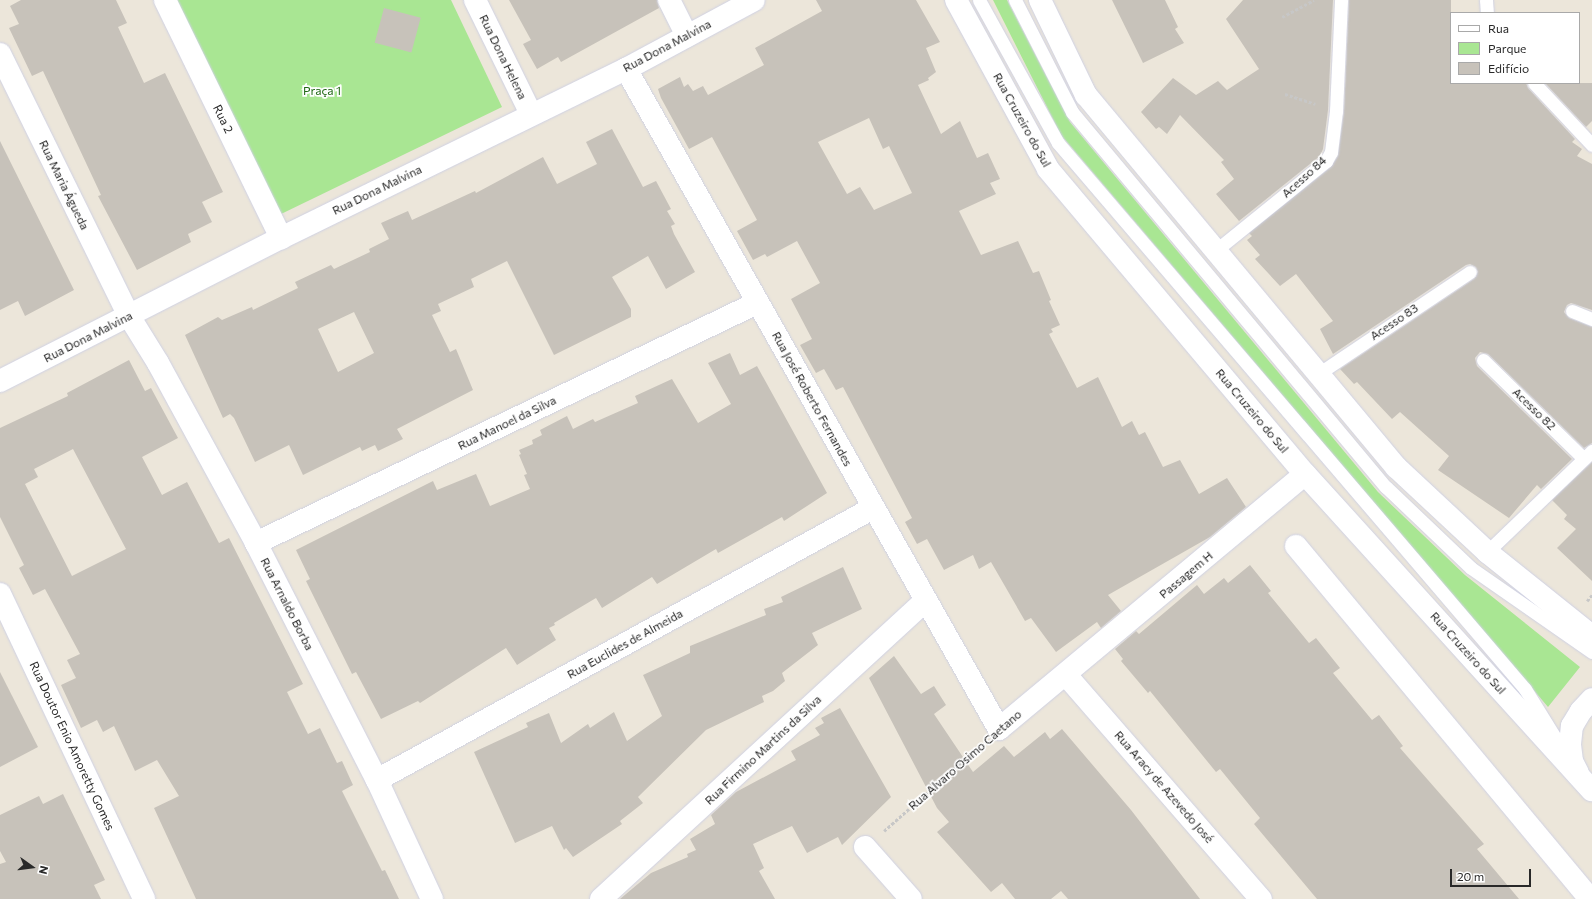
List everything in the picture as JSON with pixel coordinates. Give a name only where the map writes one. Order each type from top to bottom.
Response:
[{"type":"street","name":"Rua 2","points":[[165,0],[281,238]]},
{"type":"street","name":"Rua Dona Helena","points":[[475,0],[531,114]]},
{"type":"street","points":[[669,0],[687,36]]},
{"type":"street","name":"Rua Dona Malvina","points":[[0,381],[281,238],[626,68],[754,0]]},
{"type":"street","name":"Rua Cruzeiro do Sul","points":[[956,0],[1048,169],[1305,474],[1586,784]]},
{"type":"street","points":[[1040,0],[1086,95],[1396,467],[1487,552],[1592,636]]},
{"type":"street","name":"Rua Maria Águeda","points":[[0,54],[129,316]]},
{"type":"street","name":"Rua José Roberto Fernandes","points":[[626,68],[925,601],[999,729]]},
{"type":"street","name":"Rua Manoel da Silva","points":[[256,543],[757,303]]},
{"type":"street","name":"Rua Arnaldo Borba","points":[[129,316],[158,363],[256,543],[376,780],[432,899]]},
{"type":"street","name":"Passagem H","points":[[1066,675],[1305,474]]},
{"type":"street","name":"Rua Euclides de Almeida","points":[[376,780],[873,508]]},
{"type":"street","points":[[1296,546],[1590,899]]},
{"type":"street","name":"Rua Doutor Enio Amoretty Gomes","points":[[0,594],[144,899]]},
{"type":"street","name":"Rua Firmino Martins da Silva","points":[[601,899],[925,601]]},
{"type":"street","name":"Rua Alvaro Osimo Caetano","points":[[999,729],[1066,675]]},
{"type":"street","name":"Rua Aracy de Azevedo José","points":[[1066,675],[1261,899]]},
{"type":"street","points":[[1586,784],[1572,762],[1570,744],[1572,726],[1580,711],[1592,699]]},
{"type":"street","points":[[865,847],[911,899]]},
{"type":"lane","points":[[979,0],[1058,143],[1525,689],[1586,784]]},
{"type":"lane","points":[[1015,0],[1072,112],[1386,487],[1471,568],[1592,652]]},
{"type":"lane","name":"Acesso 84","points":[[1215,251],[1326,161],[1331,152],[1336,111],[1341,0]]},
{"type":"lane","points":[[1486,0],[1487,12]]},
{"type":"lane","points":[[1535,84],[1592,145]]},
{"type":"lane","name":"Acesso 83","points":[[1318,374],[1470,272]]},
{"type":"lane","points":[[1572,311],[1592,319]]},
{"type":"lane","name":"Acesso 82","points":[[1483,360],[1588,455],[1487,552]]},
{"type":"path","points":[[1282,17],[1314,0]]},
{"type":"path","points":[[1285,94],[1336,111]]},
{"type":"path","name":"Rua Alvaro Osimo Caetano","points":[[865,847],[999,729]]},
{"type":"green space","name":"Praça 1","points":[[176,0],[451,0],[502,107],[279,215]]},
{"type":"green space","points":[[993,0],[1007,0],[1070,122],[1378,492],[1465,575],[1580,667],[1548,707],[1061,135]]},
{"type":"building","points":[[21,0],[116,0],[127,23],[118,27],[144,83],[165,73],[223,192],[202,202],[212,222],[188,234],[191,242],[137,270],[98,196],[101,195],[43,71],[32,76],[9,28],[19,24],[10,6]]},
{"type":"building","points":[[509,0],[657,0],[659,8],[561,62],[558,57],[537,69],[523,44],[531,40]]},
{"type":"building","points":[[816,0],[916,0],[940,42],[926,48],[936,72],[928,78],[929,80],[918,85],[941,134],[960,121],[977,158],[988,153],[1000,179],[990,183],[996,194],[959,211],[981,255],[1018,241],[1033,273],[1039,271],[1051,300],[1049,301],[1060,325],[1051,329],[1053,332],[1049,334],[1077,388],[1098,377],[1122,427],[1132,421],[1139,435],[1145,432],[1163,467],[1180,460],[1199,494],[1227,478],[1246,507],[1210,537],[1108,595],[1121,611],[1101,628],[1097,622],[1056,652],[1031,618],[1025,621],[991,562],[979,569],[973,555],[944,570],[927,539],[917,544],[905,522],[912,518],[843,387],[836,390],[824,369],[816,373],[800,345],[812,339],[791,299],[820,283],[797,241],[767,257],[765,254],[753,260],[737,231],[757,220],[712,137],[689,149],[661,98],[658,89],[680,77],[684,87],[688,84],[693,91],[703,86],[708,95],[764,65],[755,48],[822,11]],"holes":[[[869,118],[883,149],[889,146],[912,193],[874,210],[860,187],[847,194],[818,142]]]},
{"type":"building","points":[[1112,0],[1165,0],[1178,27],[1175,29],[1184,43],[1143,63]]},
{"type":"building","points":[[1243,0],[1333,0],[1328,110],[1323,149],[1320,156],[1239,221],[1216,194],[1234,179],[1221,162],[1224,160],[1180,115],[1167,134],[1159,127],[1156,129],[1141,112],[1173,78],[1196,95],[1218,81],[1227,90],[1259,69],[1226,19]]},
{"type":"building","points":[[1349,0],[1451,0],[1450,84],[1526,84],[1528,88],[1575,139],[1572,142],[1582,149],[1577,156],[1592,164],[1592,310],[1571,303],[1567,305],[1564,312],[1569,318],[1592,327],[1592,443],[1584,448],[1488,354],[1480,352],[1475,358],[1477,366],[1572,459],[1541,489],[1537,485],[1509,518],[1438,470],[1449,456],[1400,412],[1392,419],[1357,382],[1354,384],[1340,369],[1474,279],[1478,272],[1476,267],[1470,264],[1466,265],[1333,354],[1320,329],[1333,321],[1296,274],[1280,286],[1255,259],[1260,255],[1247,240],[1252,236],[1249,233],[1331,167],[1338,156],[1344,111]]},
{"type":"building","points":[[384,8],[421,18],[411,53],[375,43]]},
{"type":"building","points":[[1592,83],[1592,121],[1586,127],[1546,84]]},
{"type":"building","points":[[612,129],[643,187],[656,181],[671,209],[667,211],[675,224],[671,226],[674,234],[695,272],[666,289],[648,256],[612,277],[631,309],[631,317],[554,355],[507,261],[471,279],[474,287],[438,304],[441,311],[432,315],[450,352],[456,349],[473,390],[397,429],[403,439],[378,451],[375,445],[362,451],[360,447],[303,475],[289,445],[255,462],[234,418],[230,414],[223,418],[185,335],[218,317],[222,320],[252,307],[253,310],[298,288],[295,282],[331,265],[334,269],[370,252],[369,249],[389,239],[381,223],[408,211],[412,220],[475,191],[476,193],[543,157],[557,184],[597,164],[586,142]],"holes":[[[354,312],[374,353],[338,372],[318,329]]]},
{"type":"building","points":[[0,141],[74,290],[25,316],[18,301],[0,310]]},
{"type":"building","points":[[730,353],[740,375],[757,366],[827,493],[784,521],[782,517],[718,553],[716,549],[657,584],[652,577],[602,608],[596,598],[554,623],[555,625],[549,628],[556,640],[517,665],[506,648],[420,703],[418,701],[381,719],[356,672],[352,674],[306,581],[310,579],[296,550],[433,481],[437,490],[476,474],[490,506],[530,489],[524,475],[527,474],[519,455],[521,454],[519,450],[533,444],[532,440],[542,435],[540,430],[567,416],[573,429],[593,419],[595,422],[638,403],[635,396],[672,379],[698,423],[731,404],[708,363]]},
{"type":"building","points":[[129,360],[145,391],[151,388],[178,438],[142,457],[162,495],[187,482],[219,543],[229,538],[303,684],[287,692],[308,734],[320,728],[337,763],[342,761],[353,785],[342,791],[382,871],[385,870],[399,899],[196,899],[154,808],[179,796],[157,760],[135,771],[114,726],[103,732],[97,720],[81,728],[61,685],[76,678],[67,660],[80,654],[45,589],[33,595],[19,568],[24,565],[0,517],[0,428],[68,396],[67,393]],"holes":[[[73,449],[126,549],[72,576],[25,484],[38,477],[34,469]]]},
{"type":"building","points":[[1592,462],[1592,581],[1557,548],[1576,529],[1564,519],[1567,515],[1552,500]]},
{"type":"building","points":[[1250,565],[1271,591],[1268,593],[1309,643],[1316,638],[1340,668],[1333,673],[1372,720],[1379,715],[1403,746],[1400,748],[1484,844],[1477,849],[1519,899],[1317,899],[1254,824],[1260,818],[1220,769],[1216,772],[1150,691],[1148,693],[1121,661],[1123,659],[1115,649],[1136,631],[1139,634],[1197,585],[1204,594],[1224,578],[1228,583]]},
{"type":"building","points":[[843,567],[862,609],[812,633],[818,645],[782,673],[785,681],[773,691],[762,696],[764,702],[706,730],[638,797],[643,803],[620,821],[622,824],[573,857],[566,848],[564,850],[552,826],[515,843],[474,752],[528,727],[526,723],[549,713],[561,743],[588,724],[590,728],[614,712],[627,741],[662,716],[643,675],[690,653],[690,646],[766,615],[764,609],[783,602],[781,597]]},
{"type":"building","points":[[894,656],[921,694],[934,686],[946,705],[934,714],[973,772],[1004,746],[1014,757],[1045,732],[1050,739],[1062,729],[1131,810],[1200,899],[1068,899],[1061,891],[1051,899],[1015,899],[1002,883],[991,892],[937,832],[949,822],[937,808],[869,678]]},
{"type":"building","points":[[0,672],[38,747],[0,767]]},
{"type":"building","points":[[840,708],[891,797],[842,845],[838,837],[807,853],[792,826],[753,844],[764,868],[759,871],[775,899],[620,899],[651,873],[688,857],[687,854],[696,850],[690,839],[715,824],[711,815],[736,792],[796,760],[791,751],[820,735],[815,728],[824,723],[821,718]]},
{"type":"building","points":[[63,794],[105,880],[94,885],[101,899],[0,899],[0,864],[6,862],[0,851],[0,815],[39,796],[43,804]]}]
